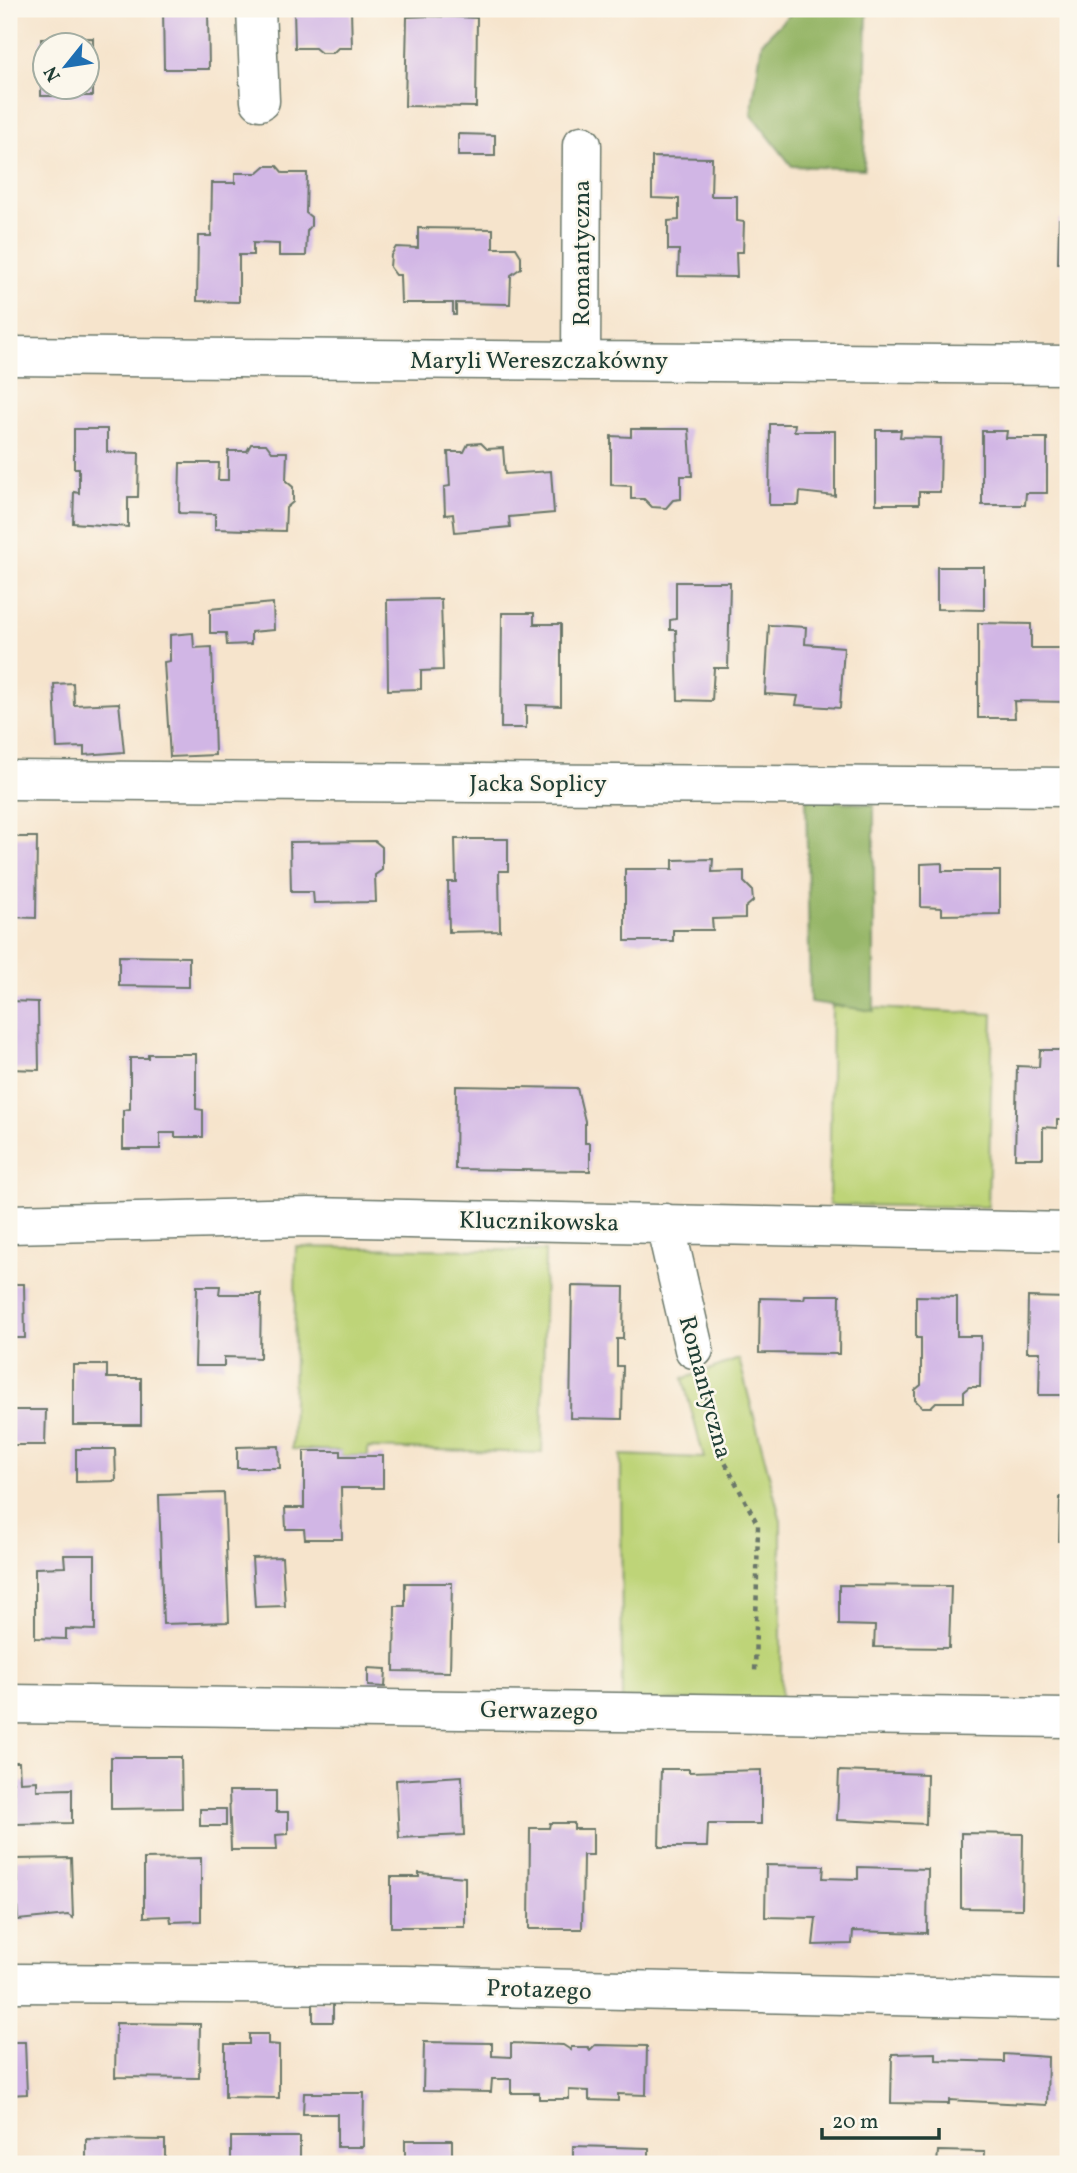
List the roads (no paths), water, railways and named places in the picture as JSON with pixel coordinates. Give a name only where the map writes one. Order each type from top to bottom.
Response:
[{"type":"street","points":[[256,9],[260,102]]},
{"type":"street","name":"Romantyczna","points":[[581,360],[582,145]]},
{"type":"street","name":"Maryli Wereszczakówny","points":[[9,356],[1068,365]]},
{"type":"street","name":"Jacka Soplicy","points":[[9,780],[1068,787]]},
{"type":"street","name":"Klucznikowska","points":[[9,1224],[309,1217],[1068,1232]]},
{"type":"street","name":"Romantyczna","points":[[664,1223],[694,1349]]},
{"type":"street","name":"Gerwazego","points":[[9,1704],[1068,1718]]},
{"type":"street","name":"Protazego","points":[[9,1983],[405,1984],[1068,2000]]}]
